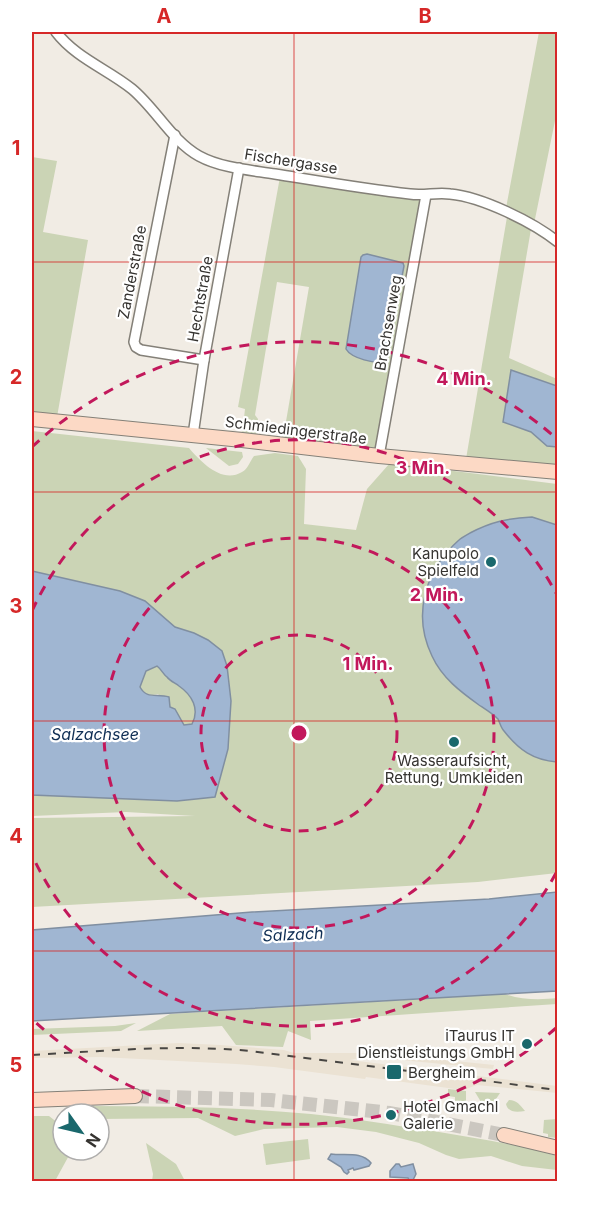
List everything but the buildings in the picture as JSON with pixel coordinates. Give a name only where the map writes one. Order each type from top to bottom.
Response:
[{"type":"street","name":"Fischergasse","points":[[56,32],[94,65],[139,94],[188,149],[201,157],[239,168],[322,182],[411,194],[426,195],[439,192],[464,196],[476,199],[527,222],[558,242]]},
{"type":"street","name":"Zanderstraße","points":[[175,135],[134,342],[141,350],[204,360]]},
{"type":"street","name":"Hechtstraße","points":[[193,435],[204,360],[239,168]]},
{"type":"street","name":"Brachsenweg","points":[[379,456],[426,195]]},
{"type":"street","name":"Schmiedingerstraße","points":[[32,419],[379,456],[558,472]]},
{"type":"street","points":[[32,1100],[135,1096]]},
{"type":"street","points":[[504,1135],[558,1148]]},
{"type":"shaded area","points":[[178,1043],[284,1050],[294,1053],[377,1053],[494,1065],[493,1069],[366,1057],[350,1060],[557,1086],[557,1093],[477,1085],[463,1090],[366,1077],[365,1079],[236,1064],[101,1057],[32,1058],[32,1051]]},
{"type":"green space","points":[[539,32],[557,32],[557,111],[531,229],[509,358],[557,379],[557,386],[511,370],[531,432],[547,446],[557,447],[557,470],[466,459],[507,217],[506,208]]},
{"type":"green space","points":[[32,157],[57,161],[43,232],[88,240],[57,417],[32,413]]},
{"type":"green space","points":[[280,177],[421,198],[378,446],[374,449],[283,439],[309,287],[277,282],[255,415],[258,419],[256,437],[242,436],[245,409],[238,407]]},
{"type":"green space","points":[[32,431],[189,448],[212,470],[227,475],[244,471],[254,456],[275,453],[298,456],[306,469],[304,524],[356,530],[367,489],[390,463],[557,484],[557,873],[478,882],[32,907],[32,818],[195,816],[126,812],[32,816],[32,795],[177,801],[215,797],[208,640],[175,627],[144,601],[120,591],[32,571]]},
{"type":"green space","points":[[206,448],[242,452],[243,457],[238,464],[229,466]]},
{"type":"green space","points":[[157,666],[191,698],[195,708],[192,724],[185,726],[175,709],[170,707],[158,694],[148,694],[140,687],[146,671]]},
{"type":"green space","points":[[505,994],[531,999],[557,998],[557,1004],[310,1021],[311,1040],[288,1031],[283,1047],[236,1045],[222,1026],[137,1031],[170,1014]]},
{"type":"green space","points":[[136,1023],[121,1031],[32,1035],[32,1029]]},
{"type":"green space","points":[[448,1089],[466,1091],[466,1102],[455,1103],[455,1097],[448,1096]]},
{"type":"green space","points":[[475,1092],[500,1093],[496,1099],[495,1108],[481,1102]]},
{"type":"green space","points":[[509,1100],[516,1102],[525,1111],[516,1112],[509,1109],[506,1104]]},
{"type":"green space","points":[[111,1106],[255,1110],[357,1120],[480,1139],[542,1152],[557,1156],[557,1170],[522,1166],[491,1156],[459,1159],[419,1143],[376,1132],[337,1127],[264,1129],[235,1136],[198,1118],[111,1119]]},
{"type":"green space","points":[[32,1116],[49,1116],[51,1118],[51,1162],[65,1162],[55,1181],[32,1181]]},
{"type":"green space","points":[[557,1119],[557,1138],[548,1137],[548,1134],[543,1133],[544,1120]]},
{"type":"green space","points":[[308,1139],[310,1159],[266,1165],[263,1144]]},
{"type":"green space","points":[[146,1143],[176,1164],[185,1181],[152,1181],[153,1174]]},
{"type":"water","points":[[367,254],[403,263],[404,266],[387,357],[386,361],[382,362],[358,358],[346,349],[361,257]]},
{"type":"water","points":[[511,370],[557,386],[557,447],[547,446],[531,432],[503,422]]},
{"type":"water","points":[[532,517],[557,525],[557,762],[541,759],[521,749],[503,730],[498,719],[452,684],[432,656],[423,625],[425,594],[430,579],[447,552],[459,540],[493,523]]},
{"type":"water","name":"Salzachsee","points":[[32,571],[120,591],[145,601],[175,627],[208,640],[222,651],[227,666],[231,701],[228,749],[215,797],[177,801],[32,795]],"holes":[[[157,666],[191,698],[195,708],[192,724],[184,725],[175,709],[170,707],[169,697],[149,695],[140,687],[146,671]]]},
{"type":"water","name":"Salzach","points":[[557,892],[557,991],[32,1021],[32,930],[252,912],[489,899]]},
{"type":"water","points":[[331,1154],[358,1155],[371,1163],[369,1166],[348,1170],[347,1174],[328,1159]]},
{"type":"water","points":[[396,1164],[401,1167],[413,1164],[416,1174],[413,1180],[390,1177],[390,1171]]},
{"type":"tunnel","points":[[135,1096],[271,1100],[390,1113],[504,1135]]},
{"type":"railway","points":[[32,1055],[141,1049],[223,1049],[558,1090]]},
{"type":"place","name":"Kanupolo Spielfeld","points":[[491,562]]},
{"type":"place","name":"Wasseraufsicht, Rettung, Umkleiden","points":[[454,742]]},
{"type":"place","name":"iTaurus IT Dienstleistungs GmbH","points":[[527,1044]]},
{"type":"place","name":"Bergheim","points":[[394,1072]]},
{"type":"place","name":"Hotel Gmachl Galerie","points":[[391,1115]]}]
